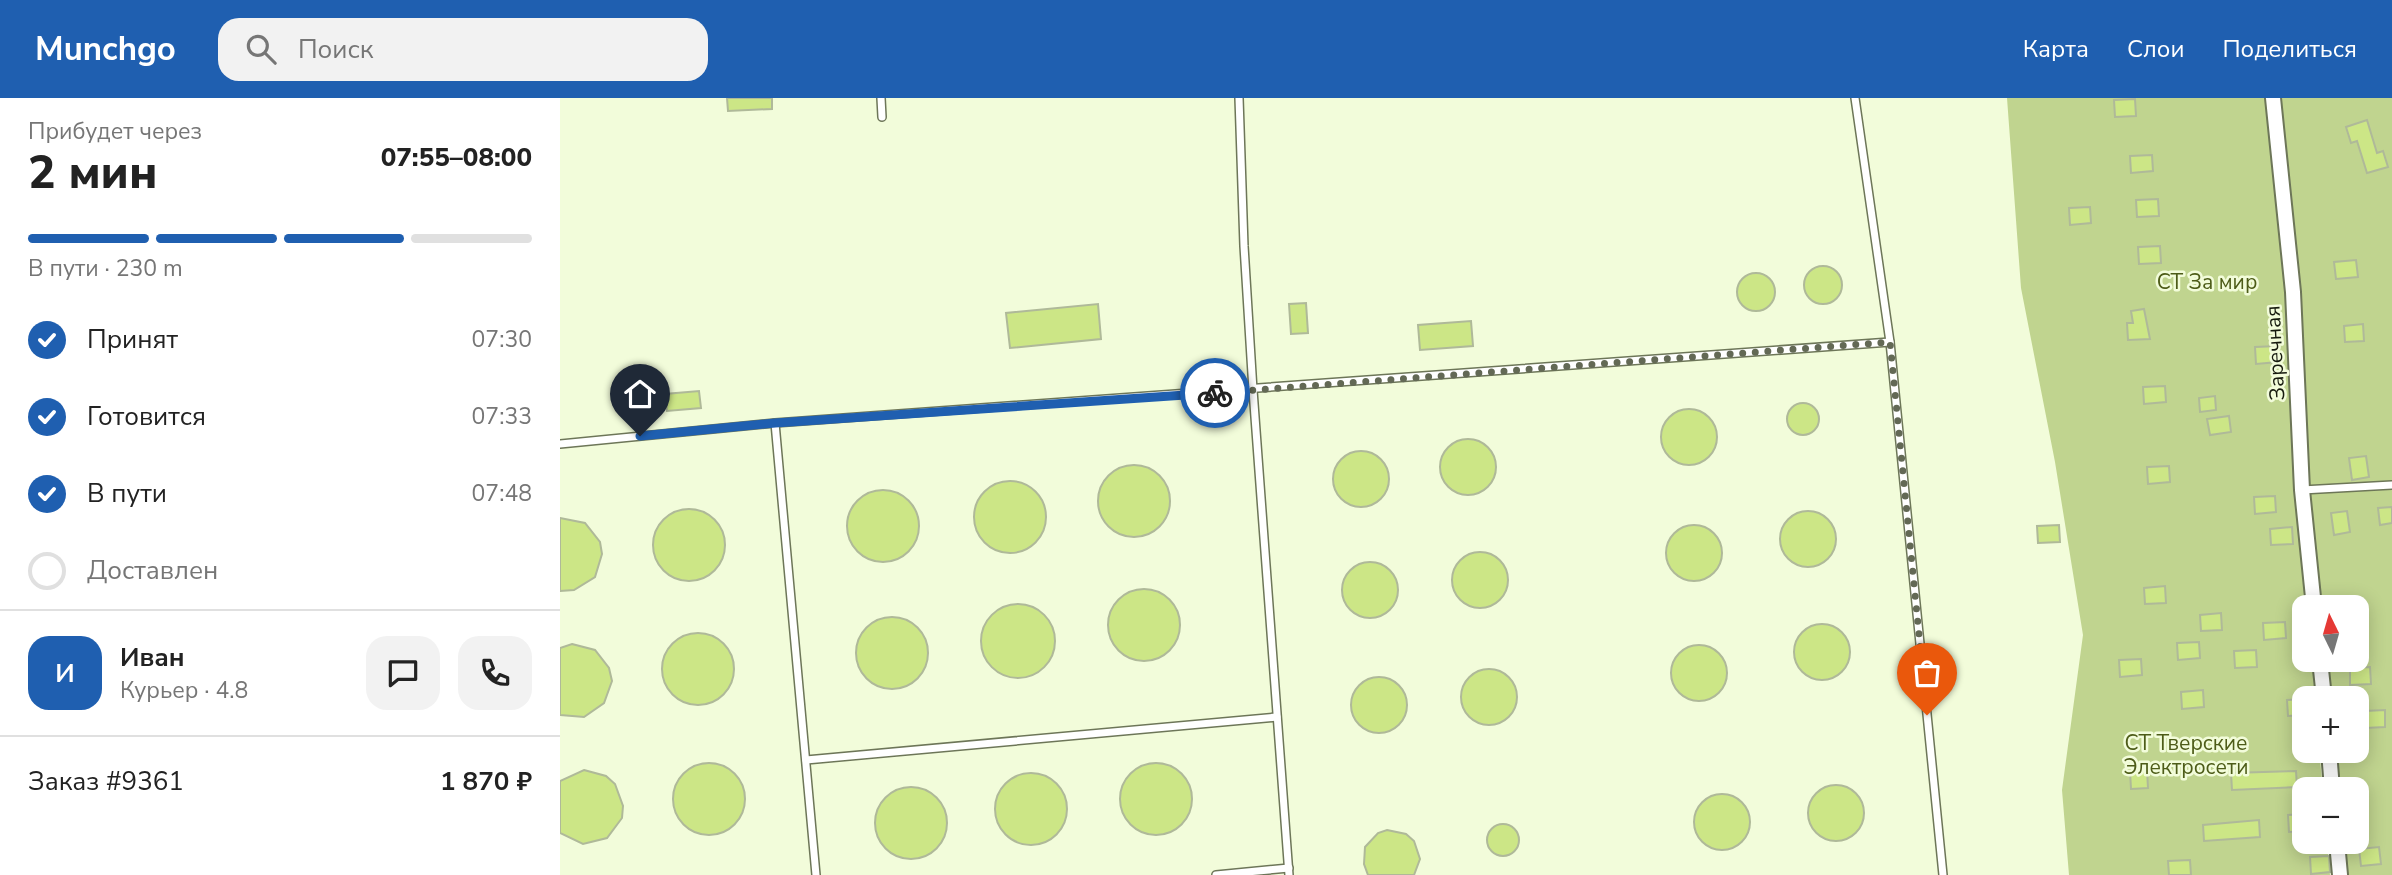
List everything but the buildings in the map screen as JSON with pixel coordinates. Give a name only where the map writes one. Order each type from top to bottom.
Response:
[{"type":"street","name":"Заречная","points":[[2273,98],[2293,292],[2302,490],[2313,595]]},
{"type":"street","points":[[2338,854],[2340,875]]},
{"type":"lane","points":[[881,98],[882,117]]},
{"type":"lane","points":[[1216,875],[1289,872],[1253,390],[1239,98]]},
{"type":"lane","points":[[1855,98],[1890,342],[1944,875]]},
{"type":"lane","points":[[560,444],[775,423],[1890,342]]},
{"type":"lane","points":[[775,423],[816,875]]},
{"type":"lane","points":[[2302,490],[2392,485]]},
{"type":"lane","points":[[806,760],[1278,718]]},
{"type":"green space","name":"СТ За мир","points":[[2007,98],[2392,98],[2392,875],[2347,875],[2346,854],[2369,854],[2369,777],[2339,777],[2338,763],[2369,763],[2369,686],[2331,686],[2329,672],[2370,672],[2370,595],[2292,595],[2292,672],[2313,672],[2314,686],[2292,686],[2292,763],[2320,763],[2322,777],[2292,777],[2292,854],[2328,854],[2330,875],[2069,875],[2062,790],[2083,635],[2055,462],[2021,288]]},
{"type":"way so far","points":[[1215,393],[1890,342],[1927,715]]},
{"type":"route","points":[[640,436],[775,423],[1215,393]]},
{"type":"park label","name":"СТ Тверские Электросети","points":[[2186,755]]}]
